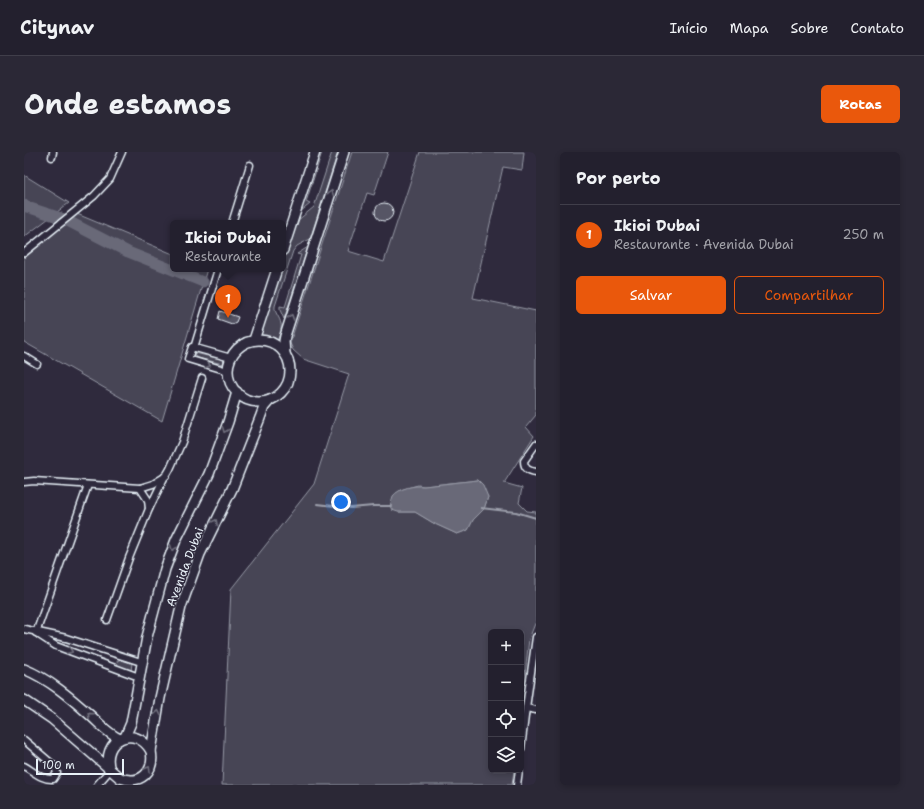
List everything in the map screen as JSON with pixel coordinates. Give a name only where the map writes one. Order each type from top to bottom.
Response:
[{"type":"street","points":[[24,253],[94,196],[110,179],[122,152]]},
{"type":"street","points":[[286,241],[315,152]]},
{"type":"street","name":"Avenida Dubai","points":[[24,700],[52,719],[110,770],[121,782],[142,778],[147,773],[151,766],[151,751],[171,647],[189,581],[200,554],[232,489],[264,407],[270,400],[281,393],[288,382],[290,370],[284,341],[285,336],[344,152]]},
{"type":"street","points":[[233,220],[250,165]]},
{"type":"street","points":[[217,272],[194,348],[192,347],[188,359],[228,371]]},
{"type":"street","points":[[254,340],[276,272]]},
{"type":"street","points":[[270,400],[252,402],[237,392],[229,378],[228,371],[231,358],[240,346],[254,340],[261,340],[274,344],[286,354]]},
{"type":"street","points":[[194,348],[231,358]]},
{"type":"street","points":[[24,356],[37,364]]},
{"type":"street","points":[[107,620],[129,558],[149,509],[182,442],[202,378]]},
{"type":"street","name":"Avenida Dubai","points":[[110,770],[108,755],[110,748],[123,738],[131,723],[141,662],[155,602],[165,569],[178,534],[209,474],[237,392]]},
{"type":"street","points":[[536,444],[524,461],[526,468],[536,472]]},
{"type":"street","points":[[24,482],[34,480],[140,488],[153,484],[166,476]]},
{"type":"street","points":[[36,633],[88,485]]},
{"type":"street","points":[[140,488],[148,500],[149,509]]},
{"type":"street","points":[[24,629],[36,633],[66,638],[141,662]]},
{"type":"street","points":[[36,633],[62,648],[139,677]]},
{"type":"street","points":[[523,737],[536,637]]},
{"type":"street","points":[[24,669],[51,684],[68,696],[106,730],[123,738],[134,737],[141,739],[147,744],[151,751]]},
{"type":"street","points":[[526,708],[536,710]]},
{"type":"street","points":[[24,740],[51,763],[55,767],[57,773],[53,780],[48,780],[24,766]]},
{"type":"street","points":[[97,785],[110,770]]},
{"type":"street","points":[[517,785],[519,773]]},
{"type":"shaded area","points":[[319,152],[322,152],[306,202],[310,204],[300,212]]},
{"type":"shaded area","points":[[332,152],[338,152],[310,239],[297,246],[293,251],[275,306],[275,311],[281,326],[278,339],[277,341],[268,337],[259,336],[280,272],[286,272],[286,253],[297,221],[314,207]]},
{"type":"shaded area","points":[[352,152],[388,152],[374,195],[367,193],[348,251],[384,262],[420,152],[524,152],[522,170],[503,167],[473,298],[536,311],[536,415],[526,427],[534,436],[504,483],[522,488],[519,503],[527,511],[536,512],[536,621],[529,639],[524,683],[524,629],[488,629],[488,773],[514,773],[512,785],[222,785],[231,589],[314,484],[349,374],[303,359],[293,350],[290,343]],"holes":[[[478,480],[488,497],[484,509],[473,520],[468,530],[457,534],[435,524],[415,512],[398,512],[400,490],[418,485],[424,486]]]},
{"type":"shaded area","points":[[24,175],[69,203],[24,237]]},
{"type":"shaded area","points":[[77,214],[170,253],[170,272],[206,272],[162,421],[24,342],[24,258]]},
{"type":"shaded area","points":[[308,247],[284,319],[280,306],[285,307],[301,255],[297,254]]},
{"type":"shaded area","points":[[195,353],[224,360],[223,364],[194,357]]},
{"type":"shaded area","points":[[121,659],[132,663],[131,671],[118,667],[117,661]]},
{"type":"water","points":[[478,480],[483,485],[488,497],[484,509],[473,520],[468,530],[457,534],[435,524],[415,512],[398,512],[392,510],[390,506],[393,496],[399,491],[407,488]]},
{"type":"building","points":[[380,203],[388,203],[393,208],[391,219],[388,221],[380,221],[375,216],[375,208]]},
{"type":"building","points":[[220,311],[238,317],[236,322],[232,324],[218,319]]},
{"type":"waterway","points":[[24,204],[27,207],[64,219],[128,252],[170,269]]},
{"type":"waterway","points":[[178,272],[203,282]]},
{"type":"waterway","points":[[317,504],[351,508],[391,506]]},
{"type":"waterway","points":[[481,508],[516,512],[536,518]]},
{"type":"place","name":"Ikioi Dubai","points":[[228,318]]}]
